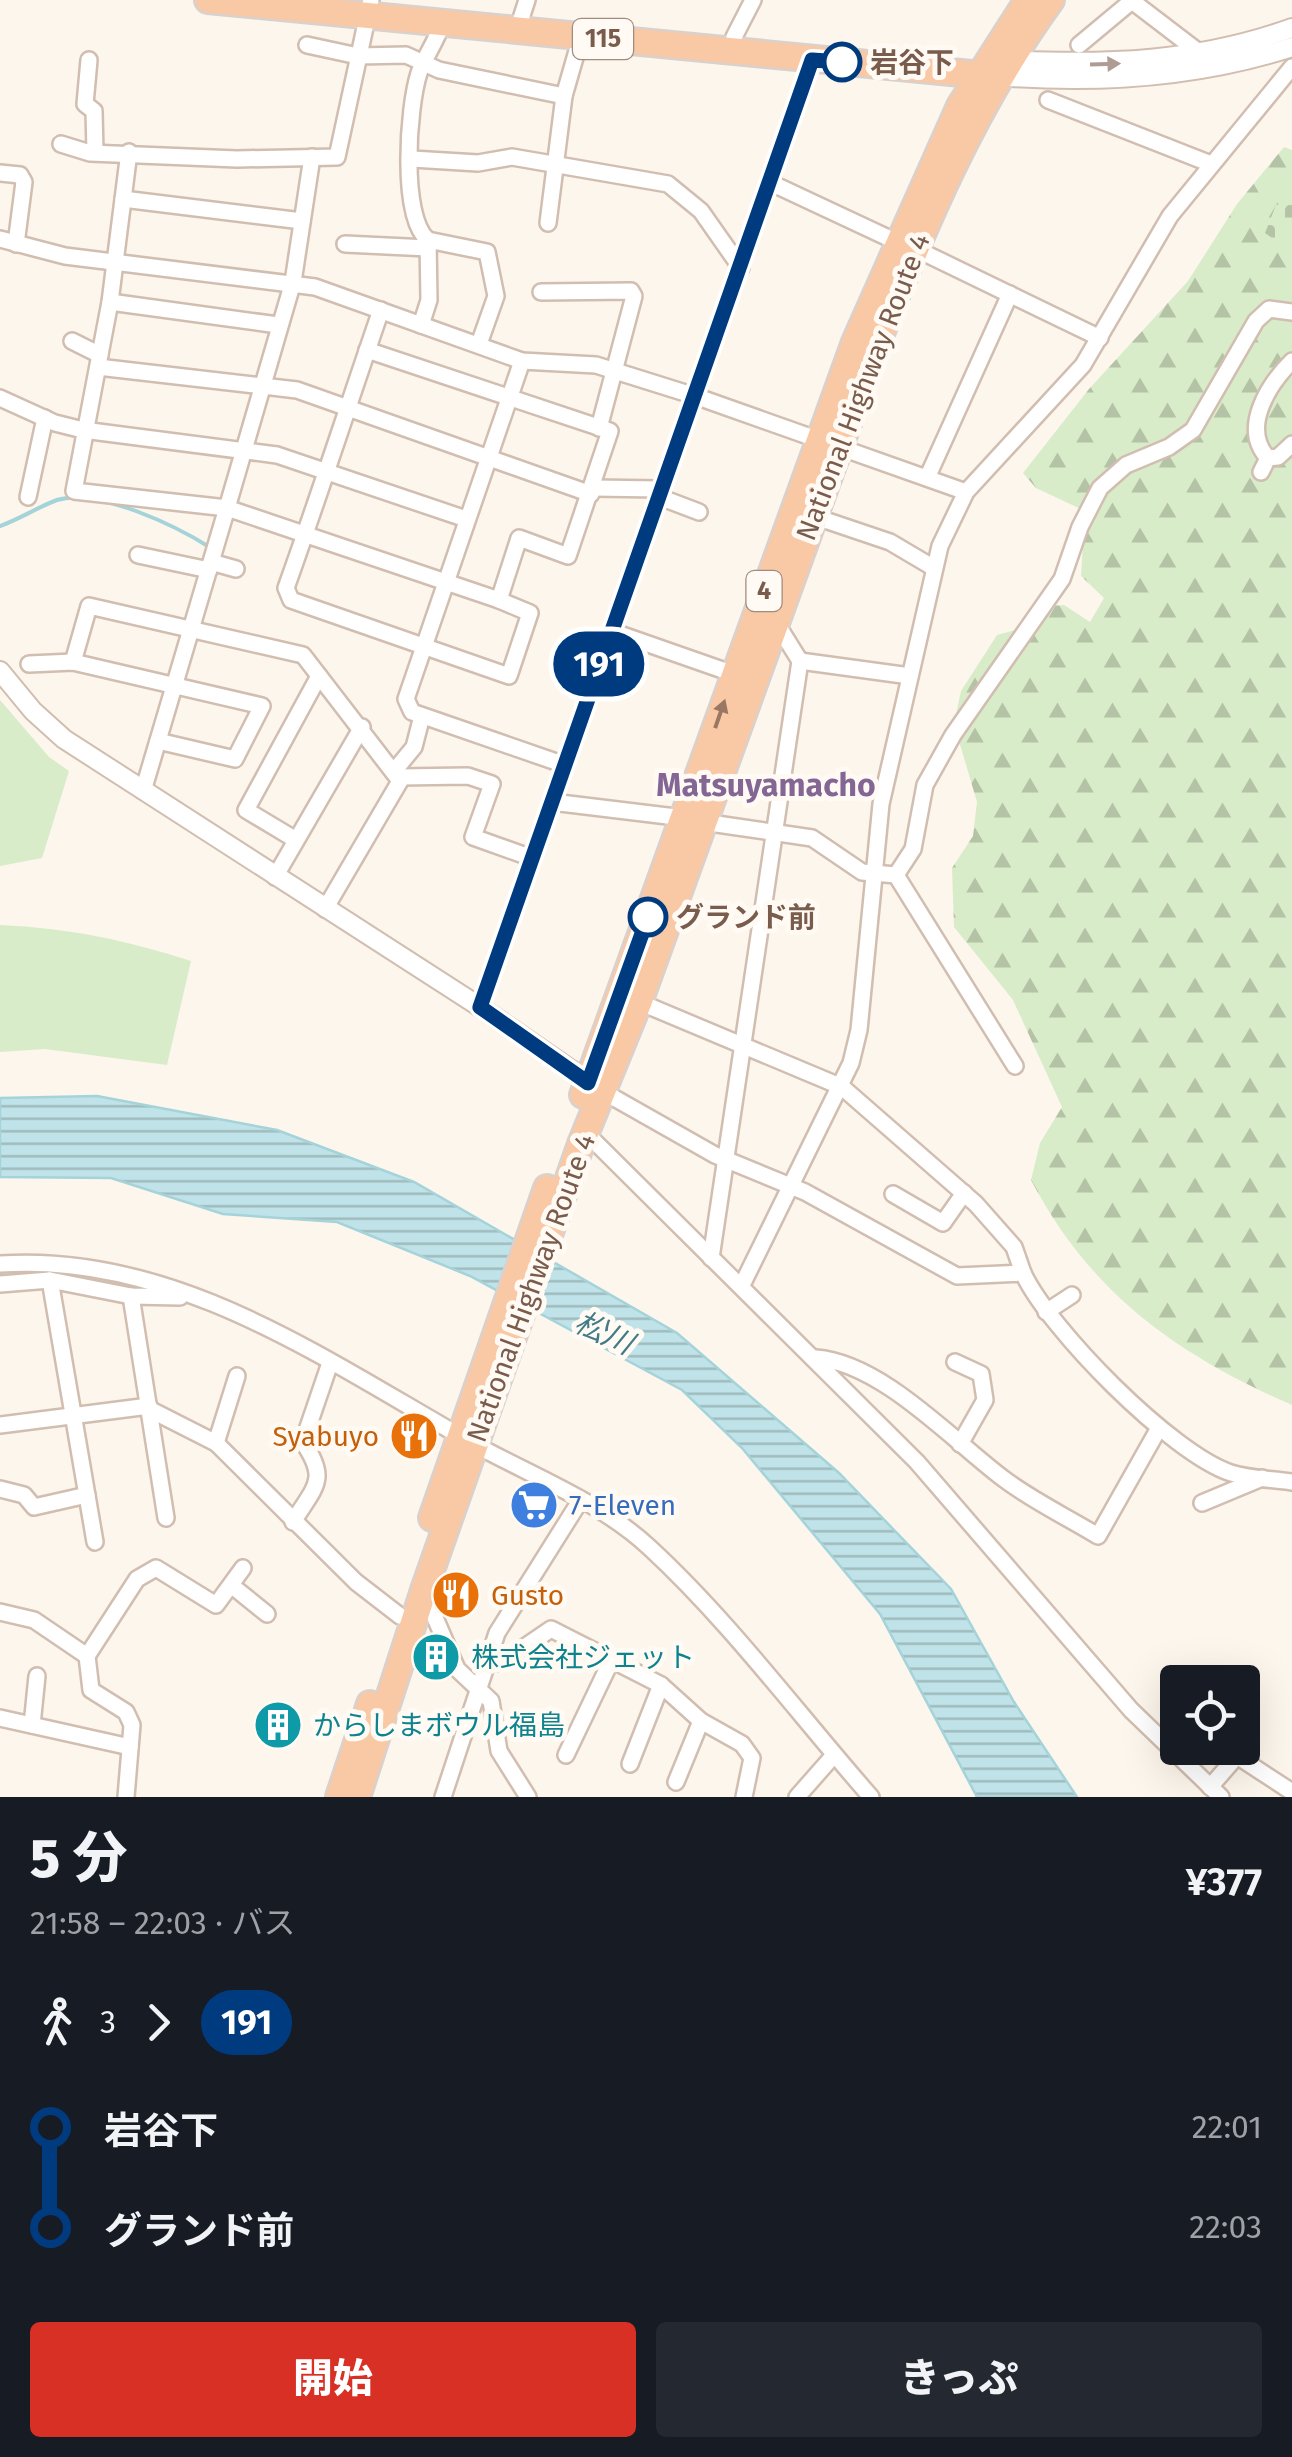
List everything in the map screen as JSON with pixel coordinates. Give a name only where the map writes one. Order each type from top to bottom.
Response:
[{"type":"highway","name":"115","points":[[208,0],[366,4],[521,16],[733,44],[812,60],[993,67]]},
{"type":"highway","name":"4","points":[[993,67],[1028,0]]},
{"type":"highway","name":"4","points":[[993,67],[1052,0]]},
{"type":"highway","name":"115","points":[[366,4],[442,24],[521,16],[581,37],[733,44],[993,67]]},
{"type":"highway","name":"National Highway Route 4","points":[[595,1087],[639,1002],[734,674],[906,244],[993,67]]},
{"type":"highway","name":"National Highway Route 4","points":[[339,1797],[400,1616],[595,1087],[813,516],[829,442]]},
{"type":"highway","name":"National Highway Route 4","points":[[357,1797],[469,1434]]},
{"type":"street","points":[[733,44],[753,0]]},
{"type":"street","points":[[1079,45],[1133,0],[1200,53]]},
{"type":"street","points":[[61,144],[96,152],[236,159],[337,157],[366,4]]},
{"type":"street","points":[[420,325],[428,300],[428,244],[410,211],[412,106],[420,68],[442,24]]},
{"type":"street","points":[[993,67],[1102,64],[1200,53],[1248,44],[1292,28]]},
{"type":"street","points":[[548,223],[564,96],[581,37]]},
{"type":"street","points":[[307,45],[358,56],[406,56],[425,64],[564,96]]},
{"type":"street","points":[[993,67],[1122,80],[1253,60],[1292,47]]},
{"type":"street","points":[[89,60],[85,104],[94,111],[96,152]]},
{"type":"street","points":[[480,1007],[812,60]]},
{"type":"street","points":[[742,1284],[842,1087],[859,1030],[881,804],[934,568],[952,516],[966,492],[1058,395],[1100,338],[1156,236],[1292,68]]},
{"type":"street","points":[[1048,100],[1211,164]]},
{"type":"street","points":[[129,152],[110,302],[74,491],[227,508],[305,535],[498,600],[530,613],[509,676],[291,600],[286,588],[305,535],[327,471],[346,408],[381,310]]},
{"type":"street","points":[[144,791],[278,325],[294,282],[312,157]]},
{"type":"street","points":[[412,160],[478,163],[512,158],[668,184],[702,211],[740,268]]},
{"type":"street","points":[[0,172],[20,175],[24,182],[8,242],[114,262],[294,282],[522,361],[596,365],[616,371],[966,492]]},
{"type":"street","points":[[771,183],[1100,338]]},
{"type":"street","points":[[123,199],[302,221]]},
{"type":"street","points":[[345,244],[428,244],[486,252],[496,296],[479,344]]},
{"type":"street","points":[[542,292],[631,292],[634,296],[599,428]]},
{"type":"street","points":[[927,478],[1010,294]]},
{"type":"street","points":[[110,302],[278,325]]},
{"type":"street","points":[[896,875],[913,849],[925,785],[953,735],[1062,579],[1080,527],[1100,488],[1126,465],[1186,436],[1256,321],[1269,309],[1292,312]]},
{"type":"street","points":[[72,341],[99,361],[296,390],[488,460],[592,491],[658,493],[699,512]]},
{"type":"street","points":[[368,350],[610,431],[568,556],[518,538],[498,600]]},
{"type":"street","points":[[522,361],[406,699],[412,712],[565,765]]},
{"type":"street","points":[[1292,361],[1273,380],[1260,406],[1258,441],[1264,465],[1292,444]]},
{"type":"street","points":[[0,398],[83,430],[245,448],[327,471],[466,519]]},
{"type":"street","points":[[28,497],[44,418]]},
{"type":"street","points":[[813,516],[890,542],[934,568]]},
{"type":"street","points":[[138,555],[236,569]]},
{"type":"street","points":[[73,662],[89,606],[297,652],[397,773]]},
{"type":"street","points":[[711,1258],[778,832],[800,661],[775,621]]},
{"type":"street","points":[[610,631],[734,674]]},
{"type":"street","points":[[800,661],[910,676]]},
{"type":"street","points":[[29,664],[73,662],[262,706],[235,759],[158,741]]},
{"type":"street","points":[[0,671],[33,711],[64,739],[480,1007],[595,1087],[957,1276],[1023,1272]]},
{"type":"street","points":[[296,840],[246,810],[320,676]]},
{"type":"street","points":[[325,908],[414,748],[422,716]]},
{"type":"street","points":[[275,877],[362,727]]},
{"type":"street","points":[[397,773],[468,776],[492,784],[473,837],[532,858]]},
{"type":"street","points":[[552,802],[812,838],[862,872],[896,875]]},
{"type":"street","points":[[896,875],[1015,1066]]},
{"type":"street","points":[[639,1002],[842,1087],[964,1192],[1014,1247],[1046,1312],[1159,1428],[1231,1473],[1292,1482]]},
{"type":"street","points":[[578,1137],[742,1284],[781,1330],[816,1358],[1031,1589],[1131,1710],[1216,1792],[1237,1756],[1292,1792]]},
{"type":"street","points":[[894,1194],[943,1223],[964,1192]]},
{"type":"street","points":[[0,1264],[140,1278],[243,1315],[469,1434],[580,1501],[659,1557],[708,1606],[871,1797]]},
{"type":"street","points":[[0,1284],[50,1280],[132,1296],[189,1296]]},
{"type":"street","points":[[50,1280],[94,1542]]},
{"type":"street","points":[[1046,1312],[1072,1295]]},
{"type":"street","points":[[132,1296],[166,1518]]},
{"type":"street","points":[[816,1358],[856,1368],[1007,1482],[1098,1536],[1159,1428]]},
{"type":"street","points":[[293,1522],[318,1482],[317,1459],[304,1442],[330,1362]]},
{"type":"street","points":[[955,1362],[982,1374],[985,1400],[960,1444]]},
{"type":"street","points":[[216,1443],[237,1376]]},
{"type":"street","points":[[0,1425],[150,1408],[216,1443],[356,1582],[400,1616]]},
{"type":"street","points":[[1202,1503],[1262,1478]]},
{"type":"street","points":[[0,1489],[24,1495],[34,1507],[86,1496]]},
{"type":"street","points":[[443,1797],[497,1634],[580,1501]]},
{"type":"street","points":[[126,1797],[134,1736],[130,1717],[91,1690],[87,1656],[137,1579],[156,1568],[216,1606],[243,1568]]},
{"type":"street","points":[[231,1585],[267,1614]]},
{"type":"street","points":[[424,1590],[457,1670],[491,1700],[499,1751],[528,1797]]},
{"type":"street","points":[[0,1612],[34,1620],[87,1656]]},
{"type":"street","points":[[487,1658],[501,1663],[550,1629],[661,1685],[701,1720],[729,1734],[752,1758],[744,1797]]},
{"type":"street","points":[[566,1755],[611,1661]]},
{"type":"street","points":[[32,1725],[37,1676]]},
{"type":"street","points":[[630,1764],[661,1685]]},
{"type":"street","points":[[0,1718],[130,1748]]},
{"type":"street","points":[[676,1782],[701,1720]]},
{"type":"street","points":[[797,1797],[834,1755]]},
{"type":"green space","points":[[1284,147],[1292,150],[1292,1405],[1211,1364],[1140,1316],[1109,1288],[1055,1220],[1031,1180],[1040,1143],[1062,1107],[1013,1000],[954,927],[952,868],[973,836],[977,802],[954,724],[961,691],[997,635],[1034,625],[1050,606],[1064,605],[1090,622],[1104,598],[1081,576],[1085,511],[1036,488],[1023,473],[1089,389],[1188,281],[1237,204]]},
{"type":"green space","points":[[1292,201],[1292,240],[1283,246],[1265,233],[1276,205]]},
{"type":"green space","points":[[0,700],[49,757],[69,771],[42,858],[0,866]]},
{"type":"green space","points":[[0,925],[97,936],[191,961],[167,1065],[45,1049],[0,1052]]},
{"type":"water","name":"松川","points":[[97,1096],[277,1130],[414,1182],[677,1333],[839,1473],[951,1589],[1014,1702],[1077,1797],[977,1797],[880,1614],[742,1448],[682,1390],[470,1276],[337,1222],[223,1214],[111,1178],[0,1177],[0,1098]]},
{"type":"waterway","points":[[0,526],[57,500],[74,497],[137,511],[211,548]]},
{"type":"bus line","name":"191","points":[[648,917],[588,1083],[480,1007],[812,60],[842,62]]},
{"type":"place","name":"岩谷下","points":[[842,62]]},
{"type":"place","name":"グランド前","points":[[648,917]]},
{"type":"place","name":"Syabuyo","points":[[414,1436]]},
{"type":"place","name":"7-Eleven","points":[[534,1505]]},
{"type":"place","name":"Gusto","points":[[456,1595]]},
{"type":"place","name":"株式会社ジェット","points":[[436,1657]]},
{"type":"place","name":"からしまボウル福島","points":[[278,1725]]},
{"type":"district","name":"Matsuyamacho","points":[[766,785]]}]
